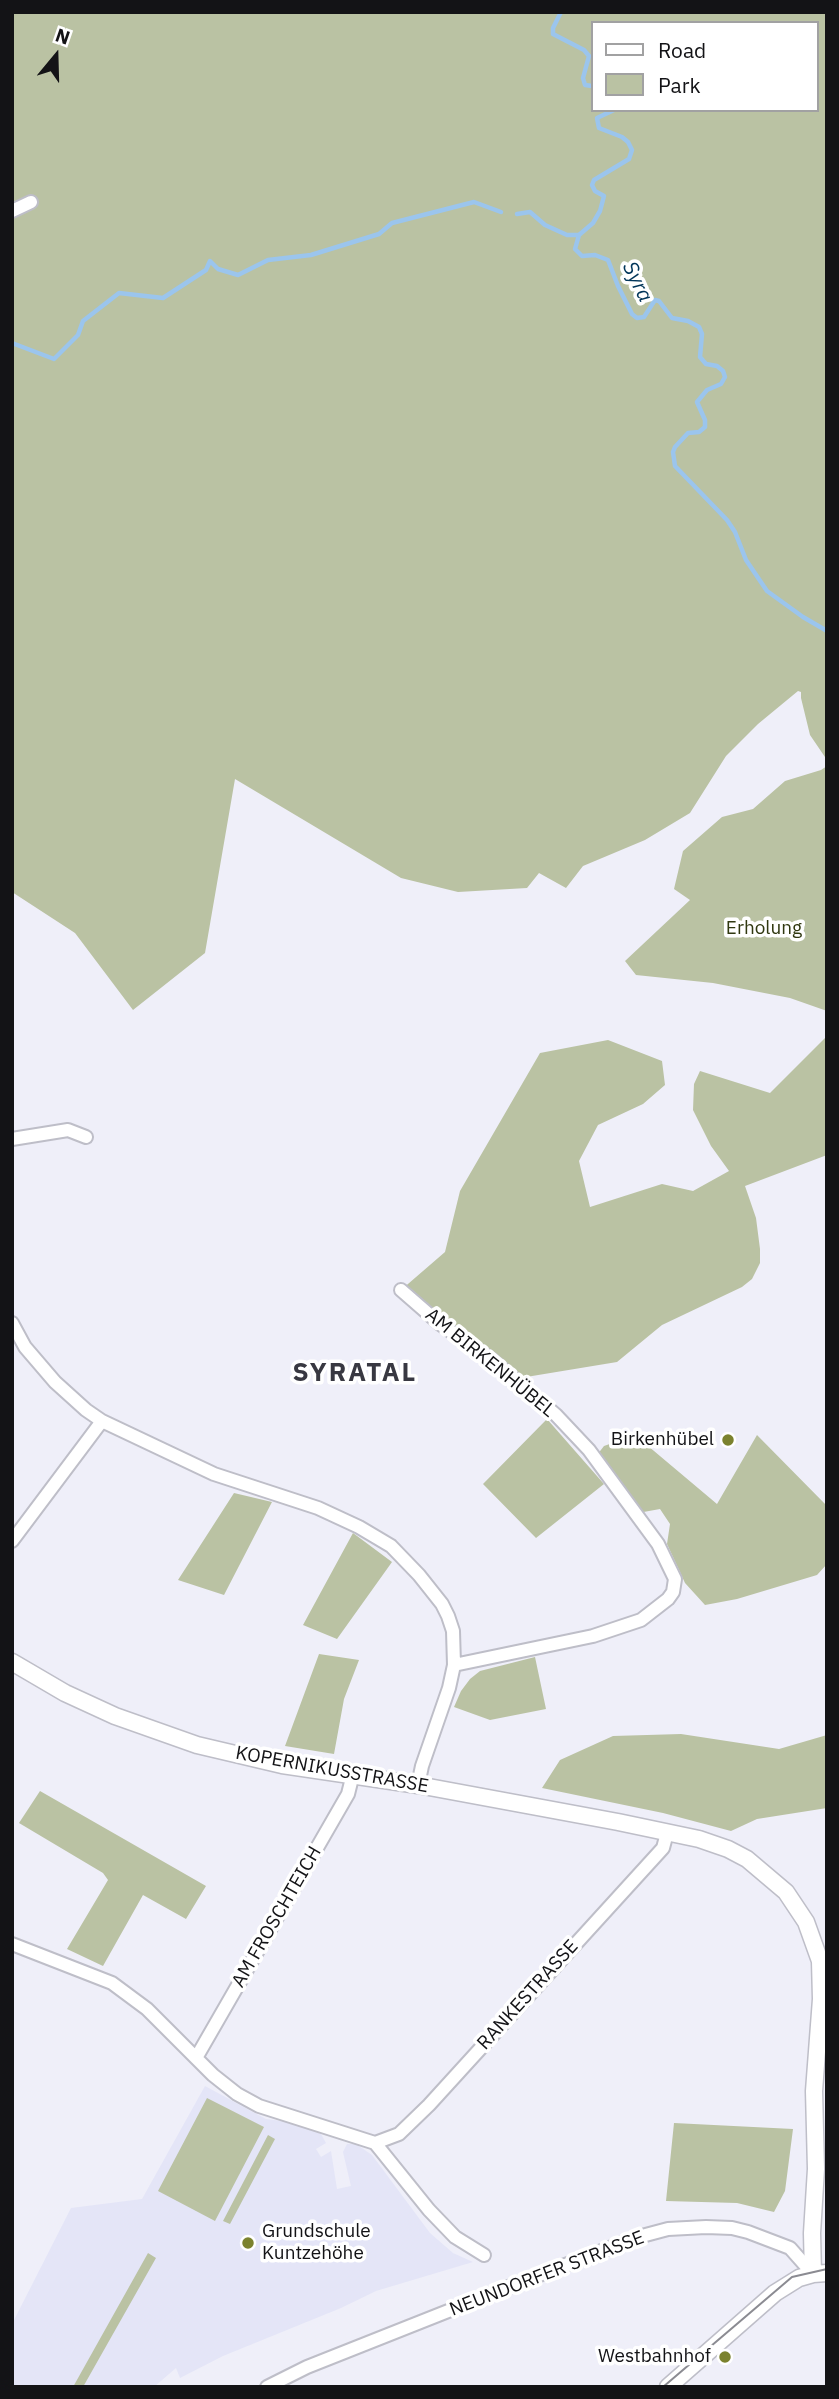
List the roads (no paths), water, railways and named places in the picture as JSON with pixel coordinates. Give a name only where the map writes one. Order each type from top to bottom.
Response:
[{"type":"street","points":[[12,211],[31,202]]},
{"type":"street","points":[[12,1139],[68,1130],[86,1137]]},
{"type":"street","name":"AM BIRKENHÜBEL","points":[[401,1290],[440,1324],[491,1359],[556,1415],[589,1450],[658,1544],[675,1579],[673,1592],[668,1599],[658,1610],[641,1620],[593,1636],[454,1665]]},
{"type":"street","points":[[12,1323],[25,1347],[55,1382],[102,1421],[214,1474],[318,1508],[378,1537],[419,1575],[442,1604],[453,1631],[454,1665],[418,1785]]},
{"type":"street","points":[[12,1541],[102,1421]]},
{"type":"street","name":"KOPERNIKUSSTRASSE","points":[[12,1662],[65,1693],[114,1716],[197,1745],[282,1765],[418,1785],[699,1839],[747,1859],[786,1892],[806,1922],[820,1961],[821,1999],[814,2091],[816,2169],[812,2233],[820,2273]]},
{"type":"street","name":"AM FROSCHTEICH","points":[[197,2058],[348,1794],[353,1774]]},
{"type":"street","name":"RANKESTRASSE","points":[[375,2143],[399,2134],[429,2105],[663,1848],[667,1833]]},
{"type":"street","points":[[12,1944],[112,1983],[147,2010],[237,2094],[259,2106],[375,2143],[429,2210],[455,2237],[484,2255]]},
{"type":"street","name":"NEUNDORFER STRASSE","points":[[267,2387],[307,2367],[529,2279],[638,2237],[668,2230],[706,2227],[748,2232],[790,2248],[820,2273]]},
{"type":"street","points":[[668,2387],[775,2293],[799,2278],[820,2273]]},
{"type":"waterway","name":"Syra","points":[[561,12],[553,34],[584,50],[589,56],[583,78],[585,85],[590,86]]},
{"type":"waterway","name":"Syra","points":[[610,112],[597,118],[599,128],[622,137],[632,150],[629,159],[594,180],[592,185],[595,191],[604,196],[600,211],[593,223],[579,235],[575,249],[582,256],[595,255],[608,260],[618,286],[632,314],[637,318],[644,317],[655,300],[659,301],[672,318],[688,321],[699,327],[702,334],[700,357],[706,364],[717,366],[725,377],[721,384],[707,390],[697,402],[705,420],[705,427],[699,432],[688,433],[675,447],[675,466],[727,520],[746,560],[767,591],[827,631]]},
{"type":"waterway","points":[[12,343],[54,359],[78,335],[83,321],[119,293],[163,298],[206,270],[210,261],[218,269],[238,275],[268,260],[311,255],[379,234],[392,223],[474,202],[501,212]]},
{"type":"waterway","points":[[517,214],[530,212],[545,225],[567,235],[578,235]]},
{"type":"tram line","points":[[663,2387],[792,2277],[827,2269]]},
{"type":"place","name":"Birkenhübel","points":[[728,1440]]},
{"type":"place","name":"Grundschule Kuntzehöhe","points":[[248,2243]]},
{"type":"place","name":"Westbahnhof","points":[[725,2357]]},
{"type":"district","name":"SYRATAL","points":[[355,1373]]},
{"type":"park label","name":"Erholung","points":[[764,929]]}]
